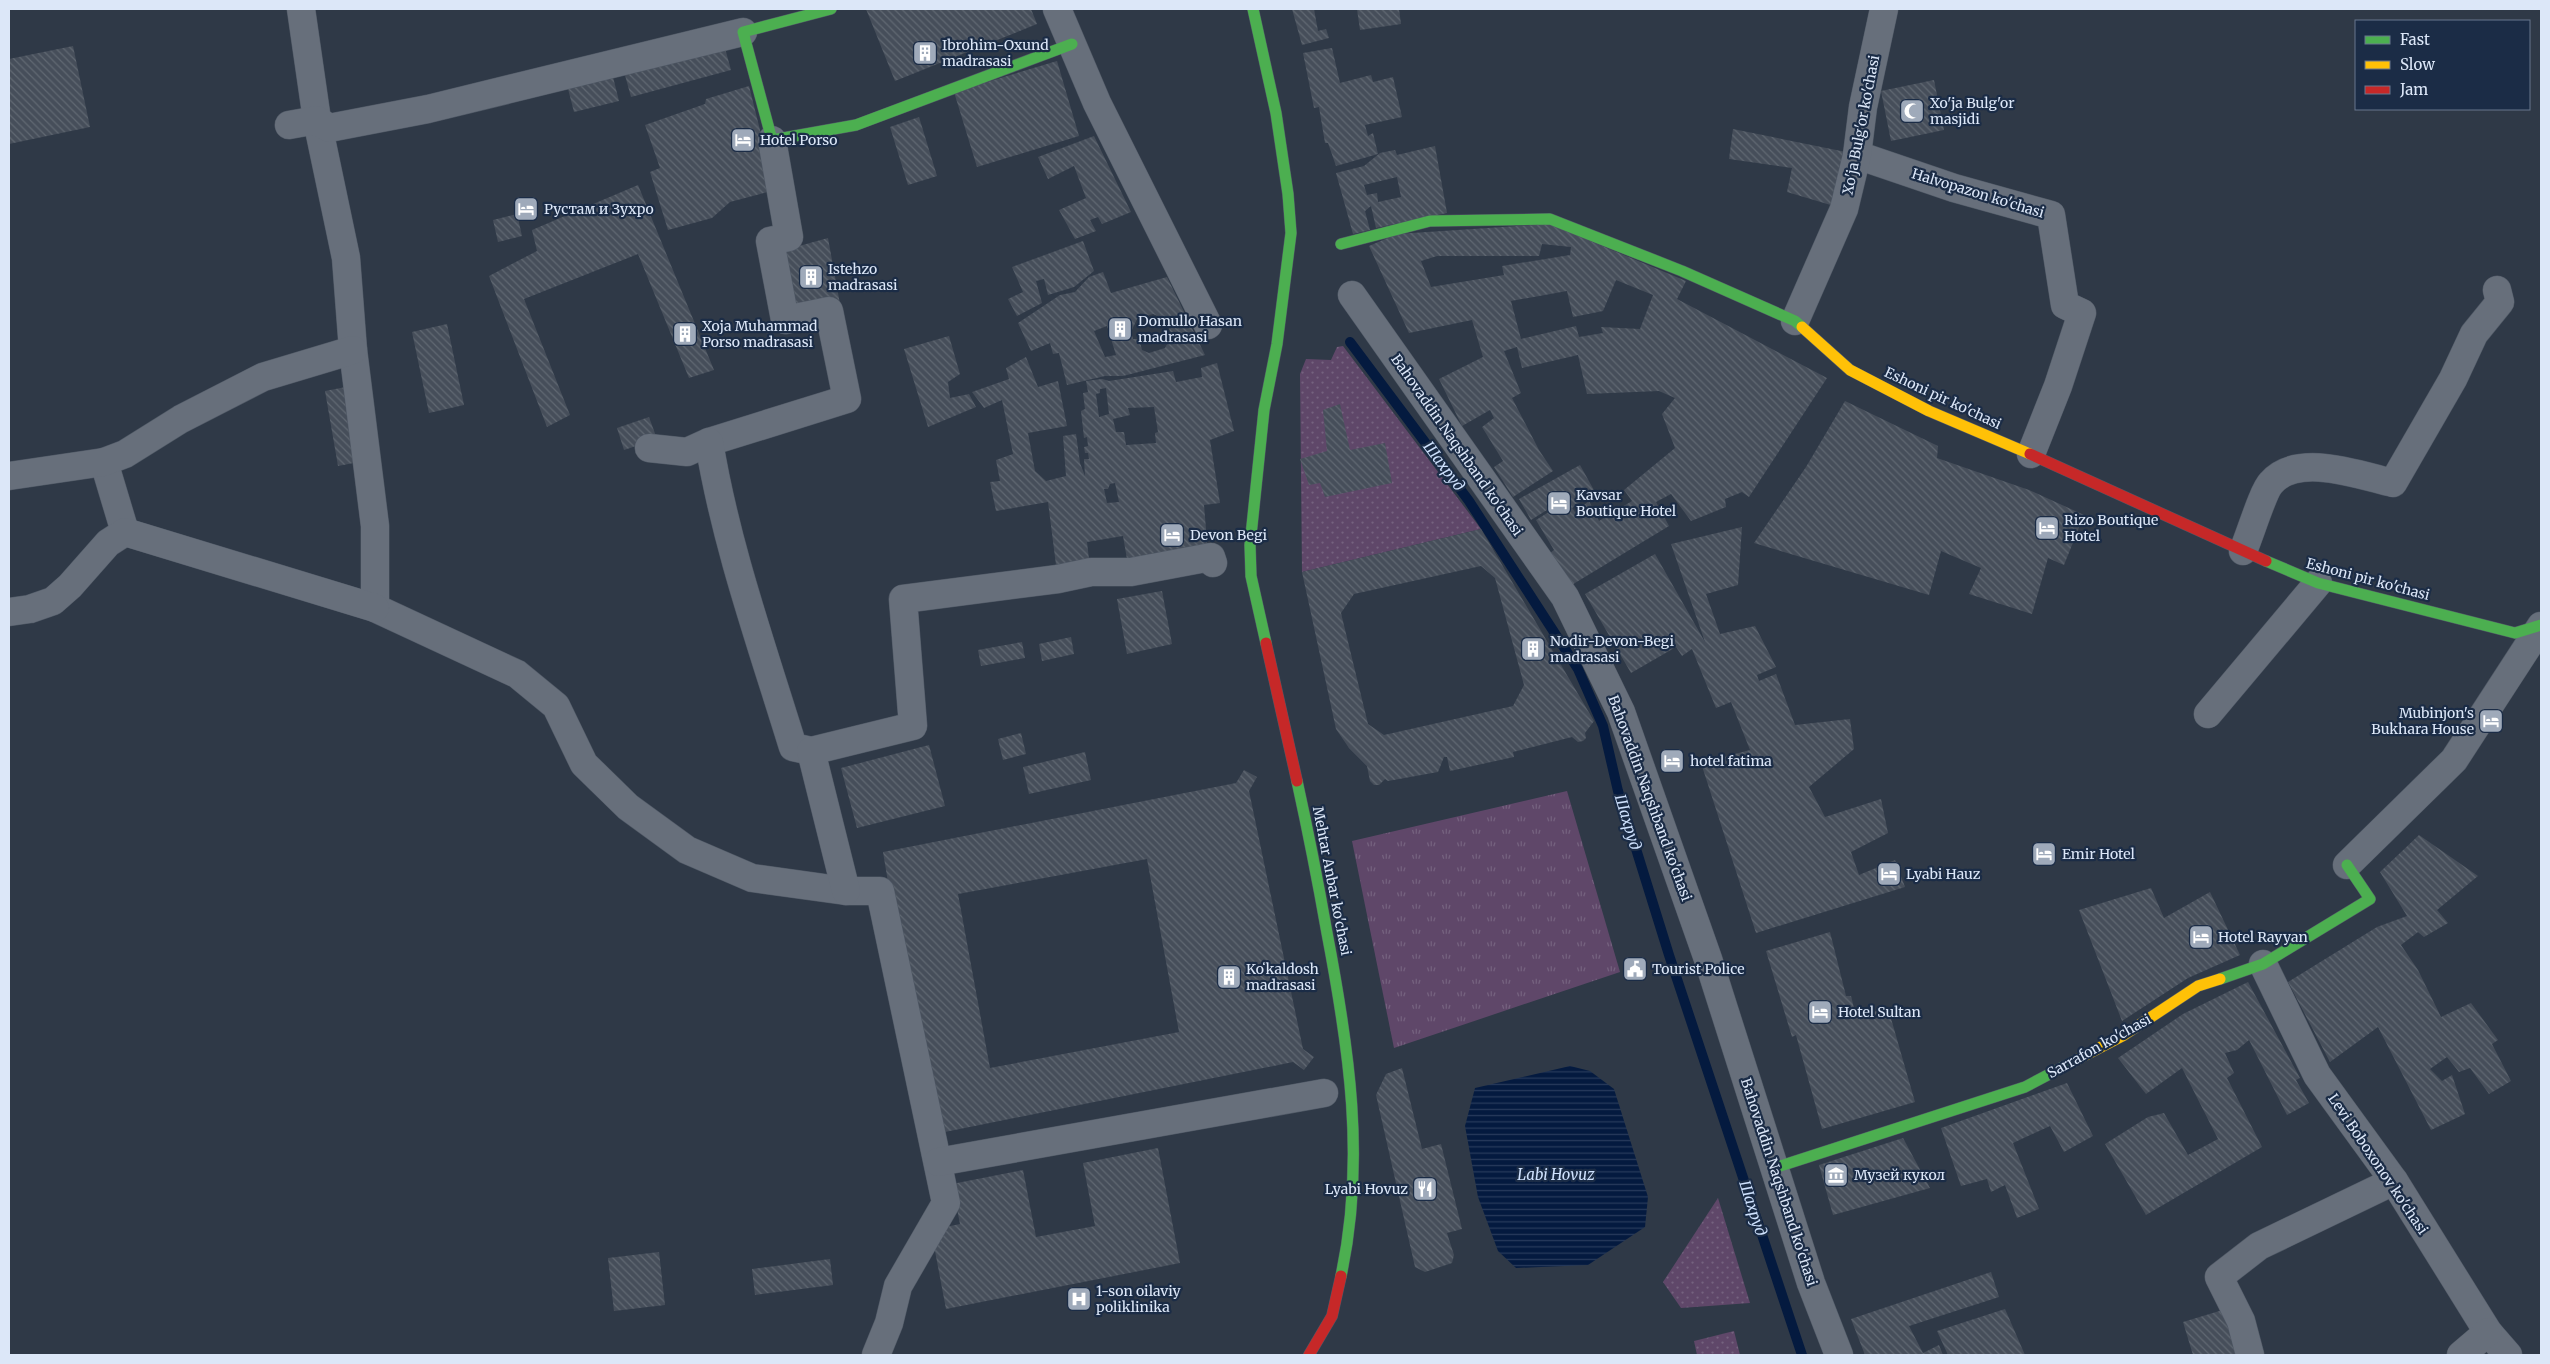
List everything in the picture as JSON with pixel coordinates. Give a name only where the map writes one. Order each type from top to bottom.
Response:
[{"type":"street","points":[[301,9],[317,120],[346,258],[353,350],[375,526],[375,608]]},
{"type":"street","points":[[289,125],[317,120],[329,128],[428,109],[831,9]]},
{"type":"street","points":[[1057,9],[1097,103],[1208,326]]},
{"type":"street","name":"Mehtar Anbar ko'chasi","points":[[1253,9],[1276,113],[1288,194],[1291,233],[1277,344],[1264,410],[1250,545],[1251,576],[1306,822],[1339,995],[1352,1088],[1355,1132],[1353,1184],[1343,1266],[1332,1316],[1309,1355]]},
{"type":"street","name":"Xo'ja Bulg'or ko'chasi","points":[[1796,321],[1844,209],[1857,155],[1863,107],[1884,9]]},
{"type":"street","points":[[649,448],[687,452],[709,442],[847,399],[830,310],[785,320],[770,241],[789,237],[772,140],[743,32]]},
{"type":"street","points":[[772,140],[856,125],[1072,44]]},
{"type":"street","name":"Halvopazon ko'chasi","points":[[1857,155],[1954,188],[2051,215],[2065,306],[2082,313],[2058,386],[2031,454]]},
{"type":"street","name":"Eshoni pir ko'chasi","points":[[1341,244],[1430,221],[1550,218],[1682,271],[1796,321],[1850,370],[1929,411],[2031,454],[2243,551],[2318,583],[2515,633],[2541,626]]},
{"type":"street","points":[[2243,551],[2269,484],[2283,472],[2299,467],[2323,468],[2393,483],[2454,379],[2474,334],[2500,302],[2498,290]]},
{"type":"street","name":"Bahovaddin Naqshband ko'chasi","points":[[1352,295],[1564,597],[1621,712],[1708,959],[1819,1307],[1839,1355]]},
{"type":"street","points":[[9,476],[104,462],[125,454],[181,419],[263,377],[353,350]]},
{"type":"street","points":[[709,442],[720,503],[756,632],[793,747],[811,752],[913,726],[903,599],[1058,580],[1091,572],[1131,572],[1211,557],[1213,563]]},
{"type":"street","points":[[104,462],[125,532]]},
{"type":"street","points":[[9,612],[30,609],[53,601],[70,586],[108,543],[125,532],[375,608],[516,674],[556,706],[584,764],[628,807],[688,850],[752,878],[846,891],[880,892],[930,1135],[938,1162],[946,1202],[898,1286],[889,1323],[876,1355]]},
{"type":"street","points":[[2208,714],[2318,583]]},
{"type":"street","points":[[2347,866],[2454,760],[2541,626]]},
{"type":"street","points":[[811,752],[846,891]]},
{"type":"street","name":"Sarrafon ko'chasi","points":[[1774,1168],[2025,1087],[2124,1035],[2198,986],[2263,964],[2370,899],[2347,866]]},
{"type":"street","name":"Levi Boboxonov ko'chasi","points":[[2263,964],[2317,1075],[2394,1182],[2488,1332],[2508,1355]]},
{"type":"street","points":[[938,1162],[1324,1093]]},
{"type":"street","points":[[2250,1355],[2241,1321],[2219,1277],[2259,1246],[2394,1182]]},
{"type":"street","points":[[2461,1355],[2488,1332]]},
{"type":"green space","points":[[1343,346],[1481,529],[1302,572],[1300,374],[1306,359],[1331,360],[1337,347]]},
{"type":"green space","points":[[1567,791],[1620,972],[1394,1048],[1352,841]]},
{"type":"green space","points":[[1718,1198],[1750,1303],[1681,1308],[1663,1282]]},
{"type":"green space","points":[[1734,1331],[1740,1355],[1697,1355],[1694,1341]]},
{"type":"water","name":"Labi Hovuz","points":[[1570,1066],[1590,1071],[1614,1089],[1648,1197],[1645,1227],[1588,1265],[1516,1268],[1498,1251],[1478,1197],[1465,1126],[1475,1088]]},
{"type":"building","name":"Ibrohim-Oxund madrasasi","points":[[866,9],[1031,9],[1037,24],[895,81]]},
{"type":"building","points":[[1292,9],[1314,9],[1318,31],[1326,29],[1329,38],[1302,45]]},
{"type":"building","points":[[1357,9],[1399,9],[1401,24],[1360,30]]},
{"type":"building","points":[[723,41],[731,70],[631,97],[623,68]]},
{"type":"building","points":[[73,46],[90,127],[9,144],[9,59]]},
{"type":"building","points":[[1332,48],[1340,83],[1371,75],[1373,82],[1393,77],[1402,117],[1365,125],[1368,136],[1373,133],[1378,154],[1336,166],[1328,143],[1325,143],[1319,107],[1314,108],[1303,53]]},
{"type":"building","points":[[1057,61],[1079,136],[977,167],[954,92]]},
{"type":"building","points":[[612,73],[619,101],[574,112],[567,85]]},
{"type":"building","name":"Xo'ja Bulg'or masjidi","points":[[1934,80],[1944,130],[1891,141],[1881,91]]},
{"type":"building","points":[[749,86],[775,190],[730,202],[712,218],[668,230],[650,172],[660,168],[645,125],[705,104],[706,99]]},
{"type":"building","points":[[919,117],[937,176],[908,185],[890,127]]},
{"type":"building","points":[[1733,129],[1851,153],[1834,206],[1787,192],[1792,168],[1729,159]]},
{"type":"building","points":[[1094,136],[1131,212],[1102,224],[1098,217],[1090,220],[1096,231],[1075,239],[1059,210],[1086,198],[1074,166],[1048,179],[1038,157]]},
{"type":"building","points":[[1435,146],[1447,213],[1376,228],[1371,206],[1365,211],[1370,230],[1353,234],[1336,173],[1364,166],[1380,153],[1395,150],[1397,155]],"holes":[[[1397,177],[1401,197],[1378,202],[1377,193],[1367,195],[1364,185]]]},
{"type":"building","name":"Xoja Muhammad Porso madrasasi","points":[[638,185],[714,370],[689,378],[638,254],[524,299],[570,415],[547,427],[489,276],[537,251],[532,230]]},
{"type":"building","points":[[517,214],[522,236],[498,242],[493,220]]},
{"type":"building","points":[[1550,224],[1686,281],[1677,299],[1827,378],[1749,497],[1742,492],[1725,499],[1726,507],[1691,521],[1671,494],[1656,502],[1669,526],[1570,586],[1550,553],[1554,550],[1536,520],[1568,500],[1566,498],[1531,520],[1519,499],[1580,465],[1595,492],[1572,508],[1575,512],[1589,501],[1599,521],[1632,501],[1624,490],[1675,448],[1662,414],[1675,398],[1659,391],[1587,394],[1578,355],[1522,368],[1517,347],[1504,351],[1521,393],[1512,398],[1539,450],[1553,471],[1513,497],[1494,467],[1503,461],[1482,427],[1494,418],[1490,410],[1462,426],[1439,379],[1483,357],[1472,320],[1409,333],[1369,246],[1397,234]],"holes":[[[1542,244],[1571,247],[1570,255],[1502,266],[1504,275],[1431,287],[1421,261],[1437,256],[1539,256]],[[1616,280],[1653,295],[1640,329],[1601,327],[1603,333],[1579,337],[1576,326],[1521,339],[1511,301],[1567,291],[1573,317],[1603,311]]]},
{"type":"building","name":"Istehzo madrasasi","points":[[828,238],[840,304],[794,310],[781,251]]},
{"type":"building","points":[[1083,241],[1094,271],[1074,287],[1048,295],[1044,279],[1036,281],[1042,303],[1017,316],[1008,299],[1023,292],[1012,267]]},
{"type":"building","points":[[1103,272],[1111,293],[1167,277],[1205,355],[1123,376],[1105,376],[1067,385],[1059,353],[1053,354],[1050,343],[1031,351],[1018,323],[1060,295],[1075,292],[1089,277]],"holes":[[[1153,314],[1167,320],[1171,336],[1165,348],[1149,353],[1142,350],[1139,339],[1133,339],[1131,332],[1137,319]],[[1107,326],[1116,355],[1105,357],[1094,331]]]},
{"type":"building","points":[[447,324],[464,405],[429,413],[412,332]]},
{"type":"building","points":[[949,336],[960,374],[948,382],[950,398],[969,394],[976,407],[928,427],[904,349]]},
{"type":"building","points":[[1026,357],[1038,387],[1058,381],[1067,426],[1028,433],[1035,471],[1046,481],[1066,476],[1063,436],[1076,434],[1080,463],[1085,476],[1084,459],[1089,459],[1084,447],[1088,446],[1087,437],[1084,438],[1081,411],[1085,409],[1083,393],[1088,392],[1086,381],[1102,379],[1109,381],[1173,371],[1176,382],[1202,377],[1201,368],[1217,363],[1234,431],[1210,440],[1220,503],[1204,505],[1208,553],[1128,565],[1123,536],[1087,542],[1089,559],[1056,565],[1048,502],[996,511],[990,482],[1000,481],[996,460],[1013,454],[1002,400],[984,408],[972,392],[1009,379],[1006,368]],"holes":[[[1106,388],[1109,414],[1099,417],[1096,394],[1100,393],[1100,389]],[[1154,407],[1158,432],[1155,433],[1156,443],[1126,445],[1124,432],[1116,432],[1113,419],[1130,415],[1128,408]],[[1115,483],[1119,502],[1107,503],[1104,489],[1108,489],[1110,484]]]},
{"type":"building","points":[[351,386],[364,461],[338,466],[325,391]]},
{"type":"building","points":[[1845,401],[1938,446],[1937,458],[2029,490],[2084,515],[2064,565],[2048,558],[2032,614],[1969,594],[1981,568],[1941,551],[1929,595],[1754,543],[1806,467]]},
{"type":"building","points":[[1340,404],[1350,450],[1385,443],[1392,483],[1325,497],[1320,483],[1309,485],[1300,459],[1327,451],[1323,410]]},
{"type":"building","points":[[649,417],[657,439],[624,450],[617,428]]},
{"type":"building","points":[[1742,527],[1738,585],[1706,594],[1720,634],[1755,626],[1776,667],[1757,675],[1759,681],[1776,674],[1795,725],[1850,719],[1854,749],[1809,787],[1825,817],[1881,799],[1888,833],[1851,852],[1859,875],[1895,860],[1905,887],[1756,933],[1701,763],[1750,750],[1731,702],[1716,708],[1692,649],[1682,656],[1676,647],[1631,673],[1585,594],[1655,554],[1705,642],[1671,544]]},
{"type":"building","name":"Nodir-Devon-Begi madrasasi","points":[[1481,529],[1594,721],[1585,733],[1586,738],[1578,742],[1572,737],[1513,752],[1514,757],[1450,771],[1447,757],[1444,757],[1438,772],[1388,781],[1385,779],[1379,785],[1374,785],[1370,781],[1367,766],[1349,748],[1336,729],[1302,572]],"holes":[[[1481,566],[1495,578],[1524,685],[1513,706],[1384,735],[1368,724],[1341,613],[1354,594]]]},
{"type":"building","points":[[1162,591],[1172,644],[1127,654],[1117,599]]},
{"type":"building","points":[[1071,637],[1074,654],[1042,661],[1039,644]]},
{"type":"building","points":[[1022,642],[1025,658],[981,666],[978,650]]},
{"type":"building","points":[[1021,733],[1026,754],[1003,760],[998,739]]},
{"type":"building","points":[[929,745],[945,806],[857,828],[841,768]]},
{"type":"building","points":[[1085,752],[1091,780],[1029,794],[1023,767]]},
{"type":"building","name":"Koʻkaldosh madrasasi","points":[[1244,770],[1257,777],[1249,791],[1303,1049],[1314,1057],[1304,1070],[1293,1062],[930,1135],[883,852],[1236,783]],"holes":[[[1147,859],[1179,1032],[990,1068],[958,894]]]},
{"type":"building","points":[[2419,835],[2478,876],[2437,910],[2448,923],[2424,937],[2418,932],[2401,945],[2418,970],[2441,1017],[2471,1003],[2498,1040],[2492,1044],[2511,1081],[2489,1094],[2470,1068],[2459,1072],[2447,1057],[2430,1069],[2442,1081],[2452,1075],[2465,1114],[2431,1130],[2378,1027],[2330,1062],[2288,982],[2377,927],[2407,916],[2380,872]]},
{"type":"building","points":[[2151,888],[2164,918],[2210,892],[2240,955],[2188,978],[2122,1021],[2079,910]]},
{"type":"building","points":[[1830,932],[1846,996],[1851,996],[1856,1016],[1888,1008],[1915,1102],[1822,1129],[1796,1035],[1792,1037],[1766,951]]},
{"type":"building","points":[[2248,982],[2300,1078],[2296,1080],[2309,1103],[2287,1115],[2249,1040],[2237,1050],[2225,1053],[2234,1073],[2227,1078],[2262,1147],[2146,1215],[2105,1144],[2148,1117],[2164,1113],[2188,1155],[2218,1139],[2182,1068],[2146,1094],[2118,1058],[2183,1014]]},
{"type":"building","name":"Lyabi Hovuz","points":[[1402,1068],[1422,1149],[1441,1144],[1462,1229],[1447,1233],[1454,1255],[1452,1263],[1425,1272],[1415,1267],[1376,1095],[1386,1074]]},
{"type":"building","points":[[2067,1083],[2093,1136],[2064,1152],[2050,1126],[2013,1143],[2039,1209],[2017,1218],[2005,1185],[1991,1192],[1987,1179],[1961,1186],[1941,1128]]},
{"type":"building","points":[[1903,1138],[1930,1188],[1833,1215],[1819,1165]]},
{"type":"building","points":[[1158,1148],[1180,1263],[946,1309],[931,1230],[960,1224],[952,1184],[1023,1170],[1036,1237],[1095,1226],[1083,1163]]},
{"type":"building","points":[[659,1252],[665,1305],[614,1311],[608,1258]]},
{"type":"building","points":[[830,1259],[833,1285],[755,1295],[752,1269]]},
{"type":"building","points":[[1991,1272],[1999,1297],[1909,1326],[1923,1353],[1939,1345],[1943,1355],[1865,1355],[1851,1319]]},
{"type":"building","points":[[2005,1309],[2025,1355],[1948,1355],[1937,1331]]},
{"type":"building","points":[[2226,1309],[2240,1355],[2193,1355],[2183,1322]]},
{"type":"waterway","name":"Шахруд","points":[[1350,342],[1469,501],[1578,669],[1603,726],[1618,791],[1669,955],[1802,1355]]},
{"type":"traffic: fast","points":[[831,9],[743,32],[772,140],[856,125],[1072,44]]},
{"type":"traffic: fast","points":[[1253,9],[1276,113],[1288,194],[1291,233],[1277,344],[1264,410],[1250,545],[1251,576],[1266,643]]},
{"type":"traffic: fast","points":[[1341,244],[1430,221],[1550,219],[1682,271],[1795,321],[1802,327]]},
{"type":"traffic: fast","points":[[2266,561],[2318,583],[2515,633],[2541,625]]},
{"type":"traffic: fast","points":[[1297,781],[1335,976],[1348,1061],[1352,1104],[1352,1190],[1341,1276]]},
{"type":"traffic: fast","points":[[2220,979],[2263,964],[2370,899],[2347,865]]},
{"type":"traffic: fast","points":[[1774,1168],[2025,1087],[2078,1059]]},
{"type":"traffic: slow","points":[[1802,327],[1850,370],[1929,411],[2030,454]]},
{"type":"traffic: slow","points":[[2078,1059],[2124,1035],[2198,986],[2220,979]]},
{"type":"traffic: jam","points":[[2030,454],[2266,561]]},
{"type":"traffic: jam","points":[[1266,643],[1297,781]]},
{"type":"traffic: jam","points":[[1309,1355],[1332,1316],[1341,1276]]},
{"type":"place","name":"Ibrohim-Oxund madrasasi","points":[[925,53]]},
{"type":"place","name":"Xo'ja Bulg'or masjidi","points":[[1912,111]]},
{"type":"place","name":"Hotel Porso","points":[[743,140]]},
{"type":"place","name":"Рустам и Зухро","points":[[526,209]]},
{"type":"place","name":"Istehzo madrasasi","points":[[811,277]]},
{"type":"place","name":"Domullo Hasan madrasasi","points":[[1120,329]]},
{"type":"place","name":"Xoja Muhammad Porso madrasasi","points":[[685,334]]},
{"type":"place","name":"Kavsar Boutique Hotel","points":[[1559,503]]},
{"type":"place","name":"Rizo Boutique Hotel","points":[[2047,528]]},
{"type":"place","name":"Devon Begi","points":[[1172,535]]},
{"type":"place","name":"Nodir-Devon-Begi madrasasi","points":[[1533,649]]},
{"type":"place","name":"Mubinjon's Bukhara House","points":[[2491,721]]},
{"type":"place","name":"hotel fatima","points":[[1672,761]]},
{"type":"place","name":"Emir Hotel","points":[[2044,854]]},
{"type":"place","name":"Lyabi Hauz","points":[[1889,874]]},
{"type":"place","name":"Hotel Rayyan","points":[[2201,937]]},
{"type":"place","name":"Tourist Police","points":[[1635,969]]},
{"type":"place","name":"Koʻkaldosh madrasasi","points":[[1229,977]]},
{"type":"place","name":"Hotel Sultan","points":[[1820,1012]]},
{"type":"place","name":"Музей кукол","points":[[1836,1175]]},
{"type":"place","name":"Lyabi Hovuz","points":[[1425,1189]]},
{"type":"place","name":"1-son oilaviy poliklinika","points":[[1079,1299]]}]
